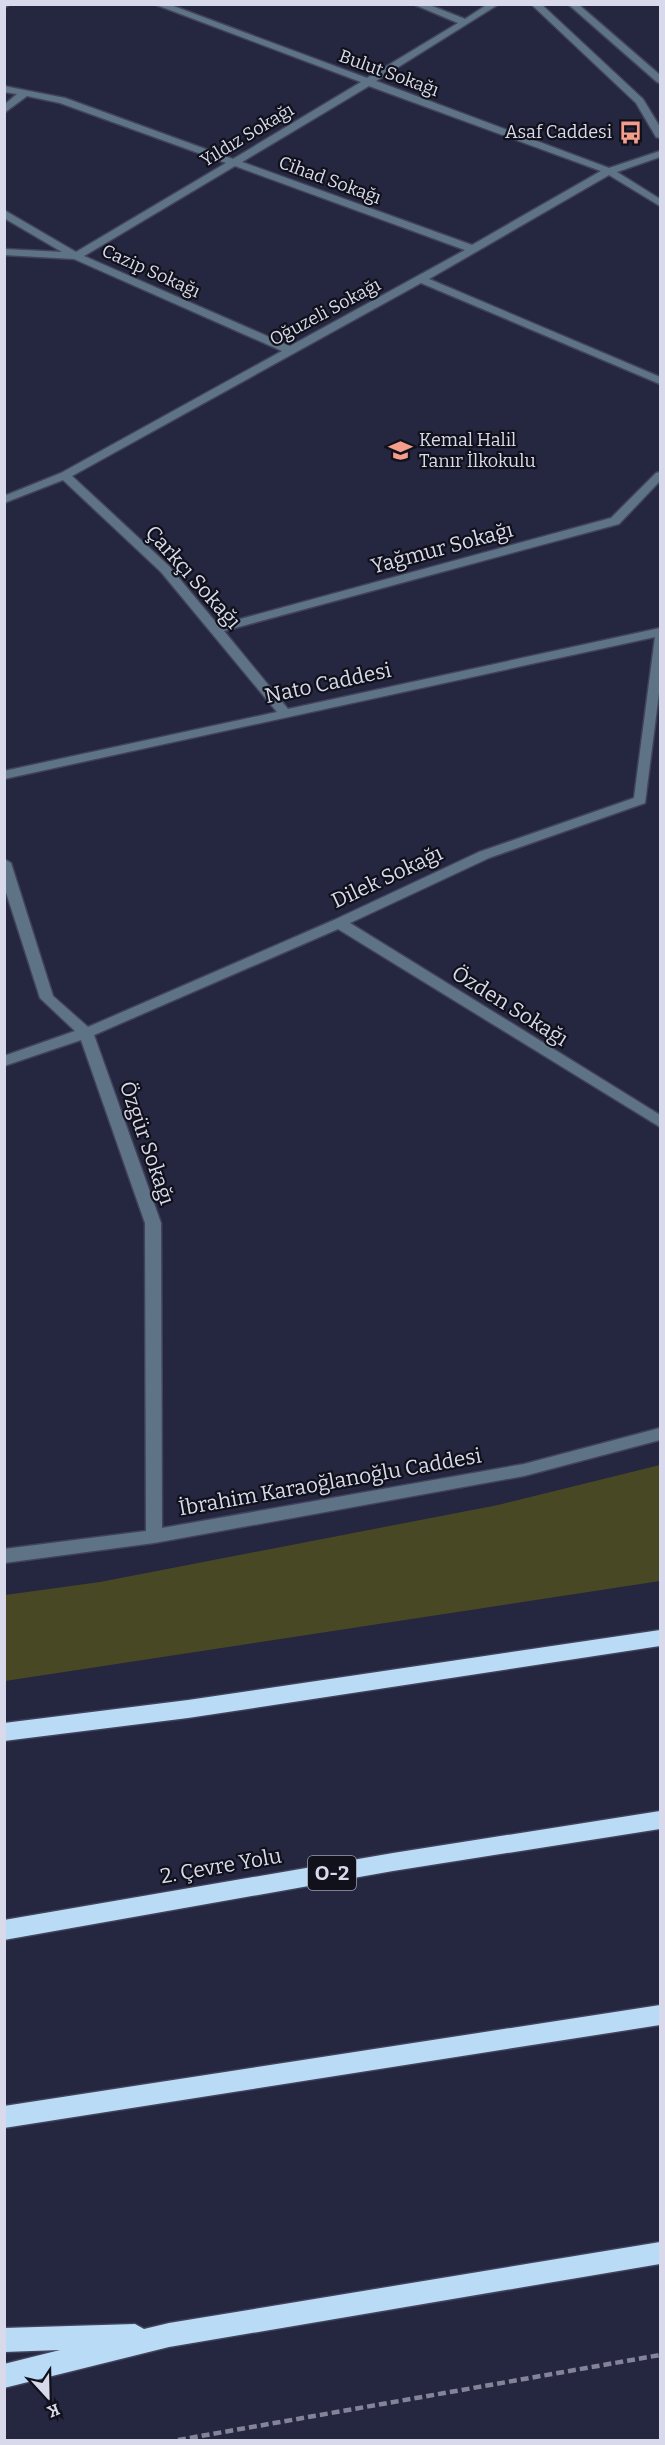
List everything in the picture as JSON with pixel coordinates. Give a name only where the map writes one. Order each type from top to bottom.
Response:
[{"type":"highway","points":[[4,1732],[188,1709],[660,1638]]},
{"type":"highway","name":"2. Çevre Yolu","points":[[4,1930],[393,1862],[660,1820]]},
{"type":"highway","points":[[4,2117],[660,2015]]},
{"type":"highway","points":[[4,2376],[169,2335],[660,2253]]},
{"type":"highway","points":[[4,2340],[169,2335]]},
{"type":"street","name":"Bulut Sokağı","points":[[158,4],[609,171],[660,203]]},
{"type":"street","points":[[417,4],[465,22]]},
{"type":"street","name":"Yıldız Sokağı","points":[[76,256],[368,83],[495,4]]},
{"type":"street","points":[[535,4],[640,101],[660,135]]},
{"type":"street","points":[[572,4],[660,80]]},
{"type":"street","name":"Cihad Sokağı","points":[[4,89],[62,100],[473,249]]},
{"type":"street","points":[[4,110],[26,92]]},
{"type":"street","name":"Oğuzeli Sokağı","points":[[4,500],[65,475],[288,350],[421,279],[609,171],[660,154]]},
{"type":"street","name":"Cazip Sokağı","points":[[4,213],[76,256],[288,350]]},
{"type":"street","points":[[4,252],[76,256]]},
{"type":"street","points":[[421,279],[660,381]]},
{"type":"street","name":"Yağmur Sokağı","points":[[215,630],[615,521],[660,474]]},
{"type":"street","name":"Çarkçı Sokağı","points":[[65,475],[165,569],[284,712]]},
{"type":"street","name":"Nato Caddesi","points":[[4,775],[284,712],[660,632]]},
{"type":"street","name":"Dilek Sokağı","points":[[4,1061],[86,1033],[339,923],[484,855],[640,800],[660,638]]},
{"type":"street","name":"Özgür Sokağı","points":[[4,863],[47,998],[86,1033],[153,1223],[154,1536]]},
{"type":"street","name":"Özden Sokağı","points":[[339,923],[660,1122]]},
{"type":"street","name":"İbrahim Karaoğlanoğlu Caddesi","points":[[4,1556],[154,1536],[524,1470],[660,1434]]},
{"type":"path","points":[[178,2440],[660,2355]]},
{"type":"green space","points":[[660,1465],[660,1581],[5,1681],[5,1595],[100,1582],[498,1505]]},
{"type":"place","name":"Asaf Caddesi","points":[[630,132]]},
{"type":"place","name":"Kemal Halil Tanır İlkokulu","points":[[401,450]]}]
